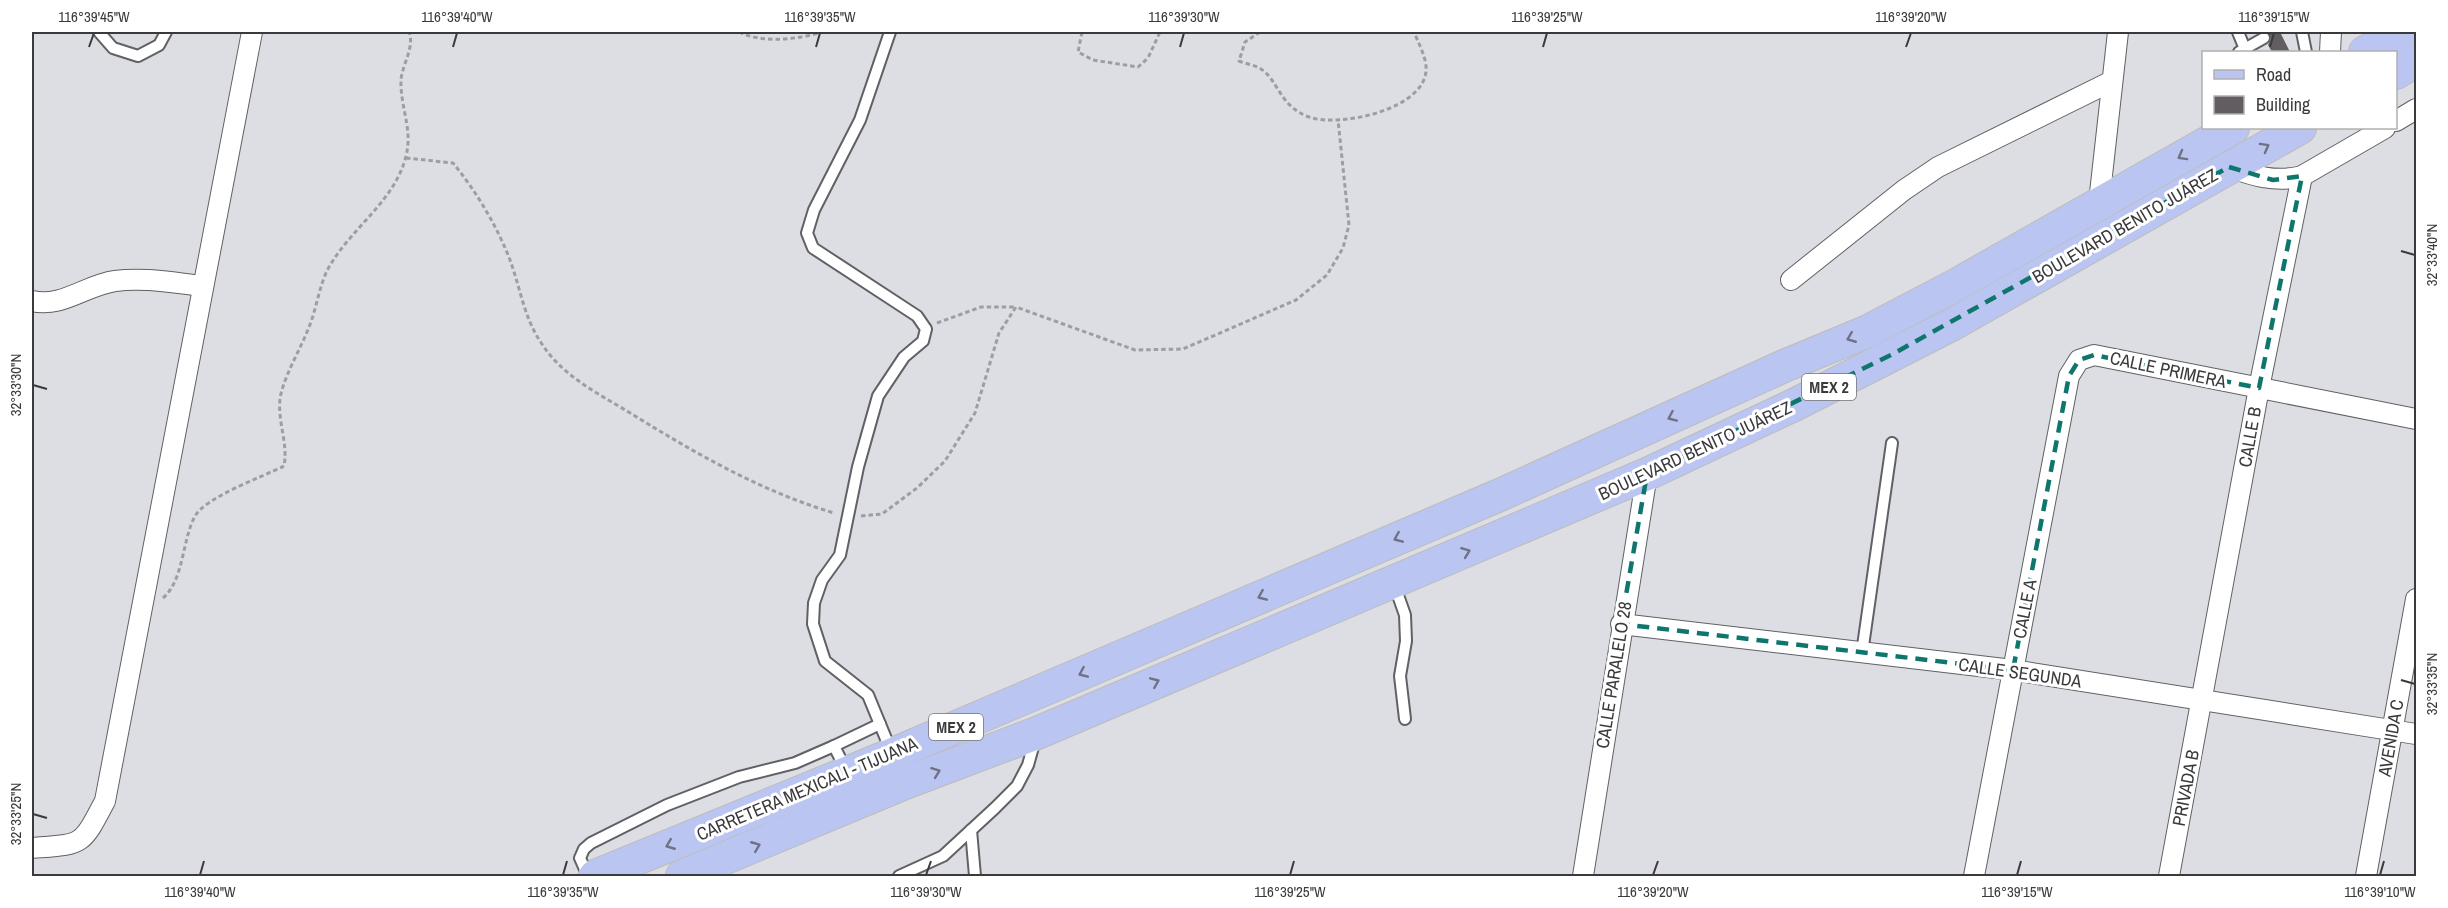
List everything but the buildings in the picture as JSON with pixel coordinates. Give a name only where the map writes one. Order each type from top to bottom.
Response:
[{"type":"main road","points":[[2367,51],[2403,32]]},
{"type":"main road","points":[[2397,72],[2416,62]]},
{"type":"main road","name":"BOULEVARD BENITO JUÁREZ","points":[[1316,573],[1502,494],[1784,366],[1866,332],[2231,129]]},
{"type":"main road","name":"BOULEVARD BENITO JUÁREZ","points":[[1328,608],[1647,474],[1794,405],[1953,324],[2298,129]]},
{"type":"main road","points":[[1891,355],[1892,340],[1976,291],[1990,280],[2008,255]]},
{"type":"main road","name":"CARRETERA MEXICALI - TIJUANA","points":[[682,876],[893,754],[1316,573]]},
{"type":"main road","name":"CARRETERA MEXICALI - TIJUANA","points":[[595,876],[848,779],[1037,733],[1328,608]]},
{"type":"street","points":[[32,848],[71,845],[88,835],[105,801],[252,32]]},
{"type":"street","points":[[2099,202],[2118,32]]},
{"type":"street","points":[[2330,51],[2331,32]]},
{"type":"street","points":[[1791,280],[1904,190],[1938,167],[2112,81]]},
{"type":"street","points":[[2397,120],[2416,109]]},
{"type":"street","points":[[2229,167],[2273,180],[2302,176],[2383,129]]},
{"type":"street","name":"CALLE B","points":[[2203,700],[2259,388],[2302,176]]},
{"type":"street","points":[[32,301],[42,303],[61,300],[113,281],[134,280],[203,286]]},
{"type":"street","name":"CALLE PRIMERA","points":[[2069,376],[2079,360],[2094,355],[2416,419]]},
{"type":"street","name":"CALLE A","points":[[1974,876],[2069,376]]},
{"type":"street","name":"CALLE PARALELO 28","points":[[1582,876],[1647,474]]},
{"type":"street","name":"AVENIDA C","points":[[2366,876],[2416,599]]},
{"type":"street","name":"CALLE SEGUNDA","points":[[1621,624],[2013,670],[2416,734]]},
{"type":"street","name":"PRIVADA B","points":[[2169,876],[2203,700]]},
{"type":"lane","points":[[99,32],[113,48],[138,56],[159,45],[166,32]]},
{"type":"lane","points":[[890,32],[860,120],[814,210],[807,233],[813,248],[917,316],[926,329],[923,341],[904,357],[878,396],[858,468],[840,555],[822,580],[814,603],[813,624],[825,661],[868,695],[893,754]]},
{"type":"lane","points":[[2238,32],[2242,51],[2264,38]]},
{"type":"lane","points":[[2302,32],[2306,51]]},
{"type":"lane","points":[[1862,653],[1892,442]]},
{"type":"lane","points":[[1393,581],[1404,615],[1406,641],[1400,676],[1405,719]]},
{"type":"lane","points":[[588,876],[580,858],[584,849],[591,843],[668,805],[739,777],[795,763],[848,779],[880,724]]},
{"type":"lane","points":[[899,876],[943,856],[1017,786],[1028,765],[1037,733]]},
{"type":"lane","points":[[971,830],[975,876]]},
{"type":"path","points":[[142,606],[165,597],[175,579],[196,515],[206,505],[284,466],[287,451],[280,404],[282,390],[310,325],[328,269],[345,242],[393,188],[406,158],[410,135],[401,92],[401,76],[410,45],[409,32]]},
{"type":"path","points":[[739,32],[776,39],[805,37],[823,32]]},
{"type":"path","points":[[1082,32],[1078,52],[1093,60],[1138,67],[1148,58],[1160,32]]},
{"type":"path","points":[[1260,32],[1245,42],[1239,61],[1262,70],[1289,106],[1309,117],[1338,120],[1385,111],[1408,99],[1422,83],[1426,67],[1414,32]]},
{"type":"path","points":[[926,329],[946,318],[981,307],[1016,307]]},
{"type":"highlighted area","points":[[2229,167],[2273,180],[2302,176],[2259,388],[2094,355],[2079,360],[2069,376],[2013,670],[1621,624],[1647,474],[1891,355]]}]
